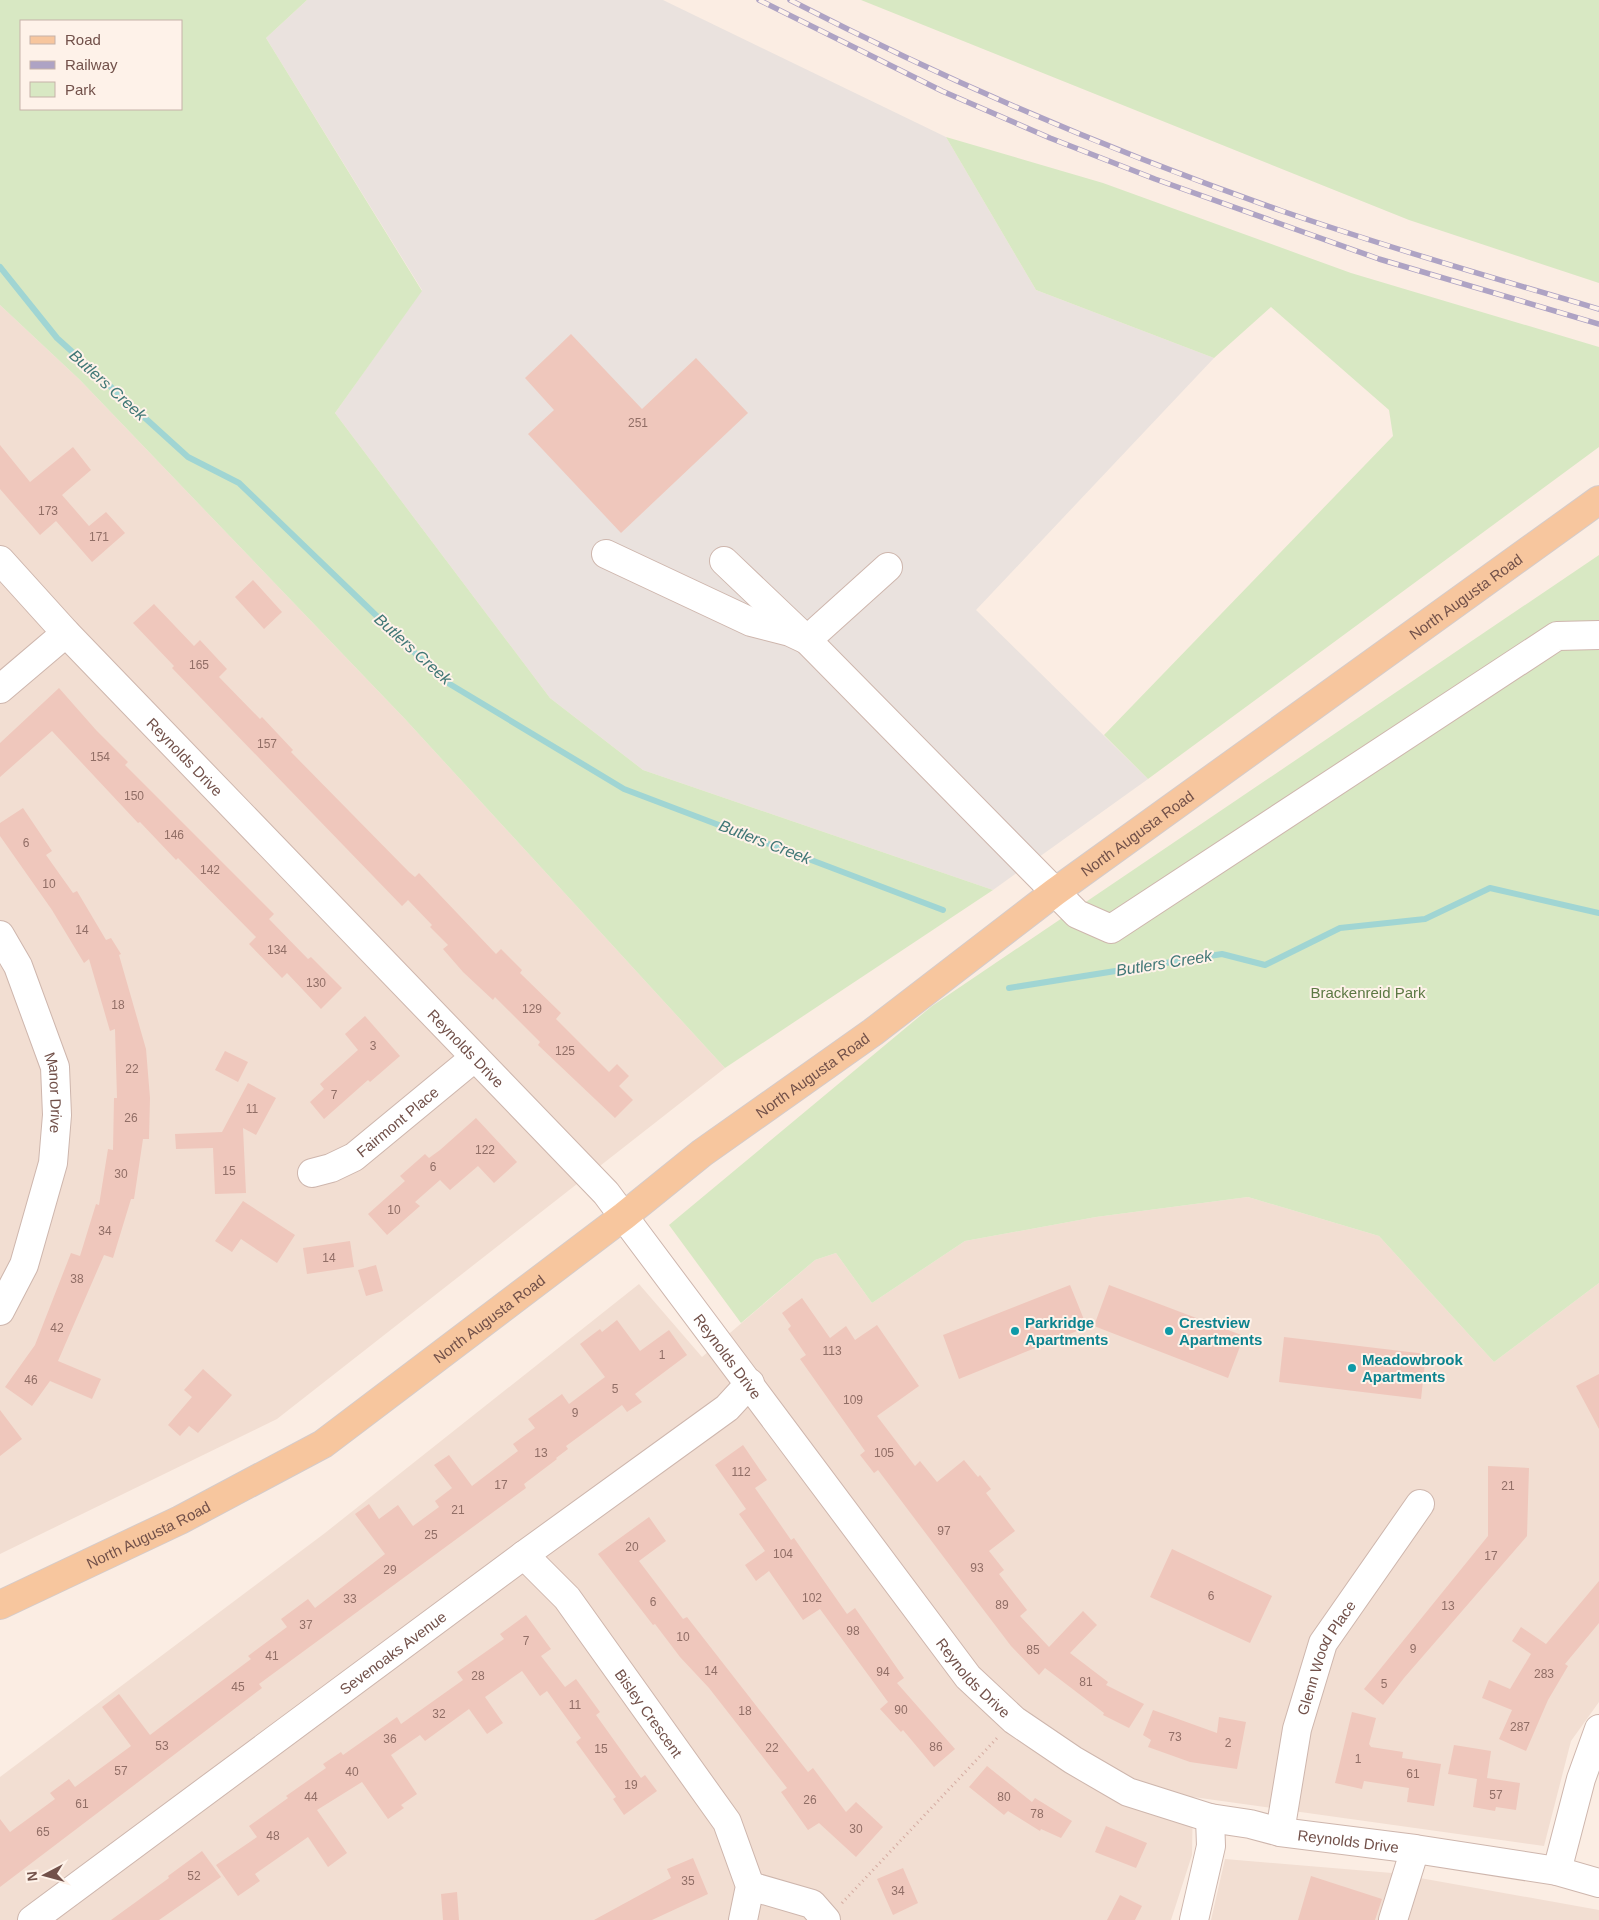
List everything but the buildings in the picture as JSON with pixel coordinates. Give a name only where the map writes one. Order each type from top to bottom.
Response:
[{"type":"main road","name":"North Augusta Road","points":[[0,1605],[180,1520],[323,1444],[624,1216],[702,1153],[872,1032],[1055,892],[1599,500]]},
{"type":"street","points":[[606,554],[751,622],[790,632],[807,640]]},
{"type":"street","name":"Reynolds Drive","points":[[0,560],[66,633],[606,1193],[750,1383],[968,1677],[1014,1720],[1073,1760],[1128,1792],[1210,1818],[1250,1824],[1280,1832],[1415,1849],[1557,1871],[1599,1883]]},
{"type":"street","points":[[724,561],[807,640],[1077,914],[1111,929],[1557,636],[1599,635]]},
{"type":"street","points":[[807,640],[888,567]]},
{"type":"street","points":[[0,689],[66,633]]},
{"type":"street","name":"Manor Drive","points":[[0,935],[18,966],[55,1067],[57,1115],[53,1163],[24,1265],[0,1310]]},
{"type":"street","name":"Fairmont Place","points":[[312,1173],[331,1168],[354,1157],[474,1058]]},
{"type":"street","name":"Sevenoaks Avenue","points":[[32,1920],[524,1555],[727,1408],[750,1383]]},
{"type":"street","name":"Glenn Wood Place","points":[[1280,1832],[1297,1729],[1323,1643],[1420,1504]]},
{"type":"street","name":"Bisley Crescent","points":[[524,1555],[567,1598],[727,1822],[750,1886]]},
{"type":"street","points":[[1557,1871],[1581,1779],[1599,1729]]},
{"type":"street","points":[[1194,1920],[1211,1846],[1210,1818]]},
{"type":"street","points":[[1394,1920],[1415,1849]]},
{"type":"street","points":[[743,1920],[750,1886],[812,1904],[826,1920]]},
{"type":"path","points":[[826,1920],[1014,1720]]},
{"type":"shaded area","points":[[307,0],[663,0],[946,137],[1036,290],[1214,358],[976,610],[1148,779],[993,890],[643,770],[550,698],[335,413],[422,290],[266,38]]},
{"type":"shaded area","points":[[0,305],[80,380],[405,719],[725,1068],[277,1419],[0,1554]]},
{"type":"shaded area","points":[[1248,1197],[1379,1236],[1494,1362],[1599,1283],[1599,1702],[1571,1741],[1544,1846],[1193,1797],[1192,1855],[1171,1920],[0,1920],[0,1777],[325,1533],[639,1284],[702,1357],[815,1260],[836,1253],[872,1303],[965,1241],[1096,1217]]},
{"type":"shaded area","points":[[1225,1859],[1392,1873],[1599,1910],[1599,1920],[1211,1920]]},
{"type":"green space","points":[[0,0],[307,0],[266,38],[422,291],[335,413],[550,698],[643,770],[993,890],[725,1068],[405,719],[80,380],[0,305]]},
{"type":"green space","points":[[861,0],[1599,0],[1599,283],[1409,220]]},
{"type":"green space","points":[[946,137],[1103,183],[1351,273],[1599,347],[1599,447],[1148,779],[1104,735],[1393,436],[1389,410],[1271,307],[1214,358],[1036,290]]},
{"type":"green space","name":"Brackenreid Park","points":[[1599,555],[1599,1283],[1494,1362],[1379,1236],[1248,1197],[1096,1217],[965,1241],[872,1303],[836,1253],[815,1260],[741,1323],[669,1225],[932,1006]]},
{"type":"waterway","name":"Butlers Creek","points":[[0,267],[57,338],[188,457],[239,483],[443,680],[624,789],[943,910]]},
{"type":"waterway","name":"Butlers Creek","points":[[1009,988],[1222,954],[1265,965],[1340,928],[1425,919],[1490,888],[1599,913]]},
{"type":"railway","points":[[759,0],[942,91],[1050,138],[1155,179],[1379,259],[1599,324]]},
{"type":"railway","points":[[790,0],[971,87],[1156,165],[1321,224],[1440,262],[1599,309]]},
{"type":"place","name":"Parkridge Apartments","points":[[1015,1331]]},
{"type":"place","name":"Crestview Apartments","points":[[1169,1331]]},
{"type":"place","name":"Meadowbrook Apartments","points":[[1352,1368]]}]
